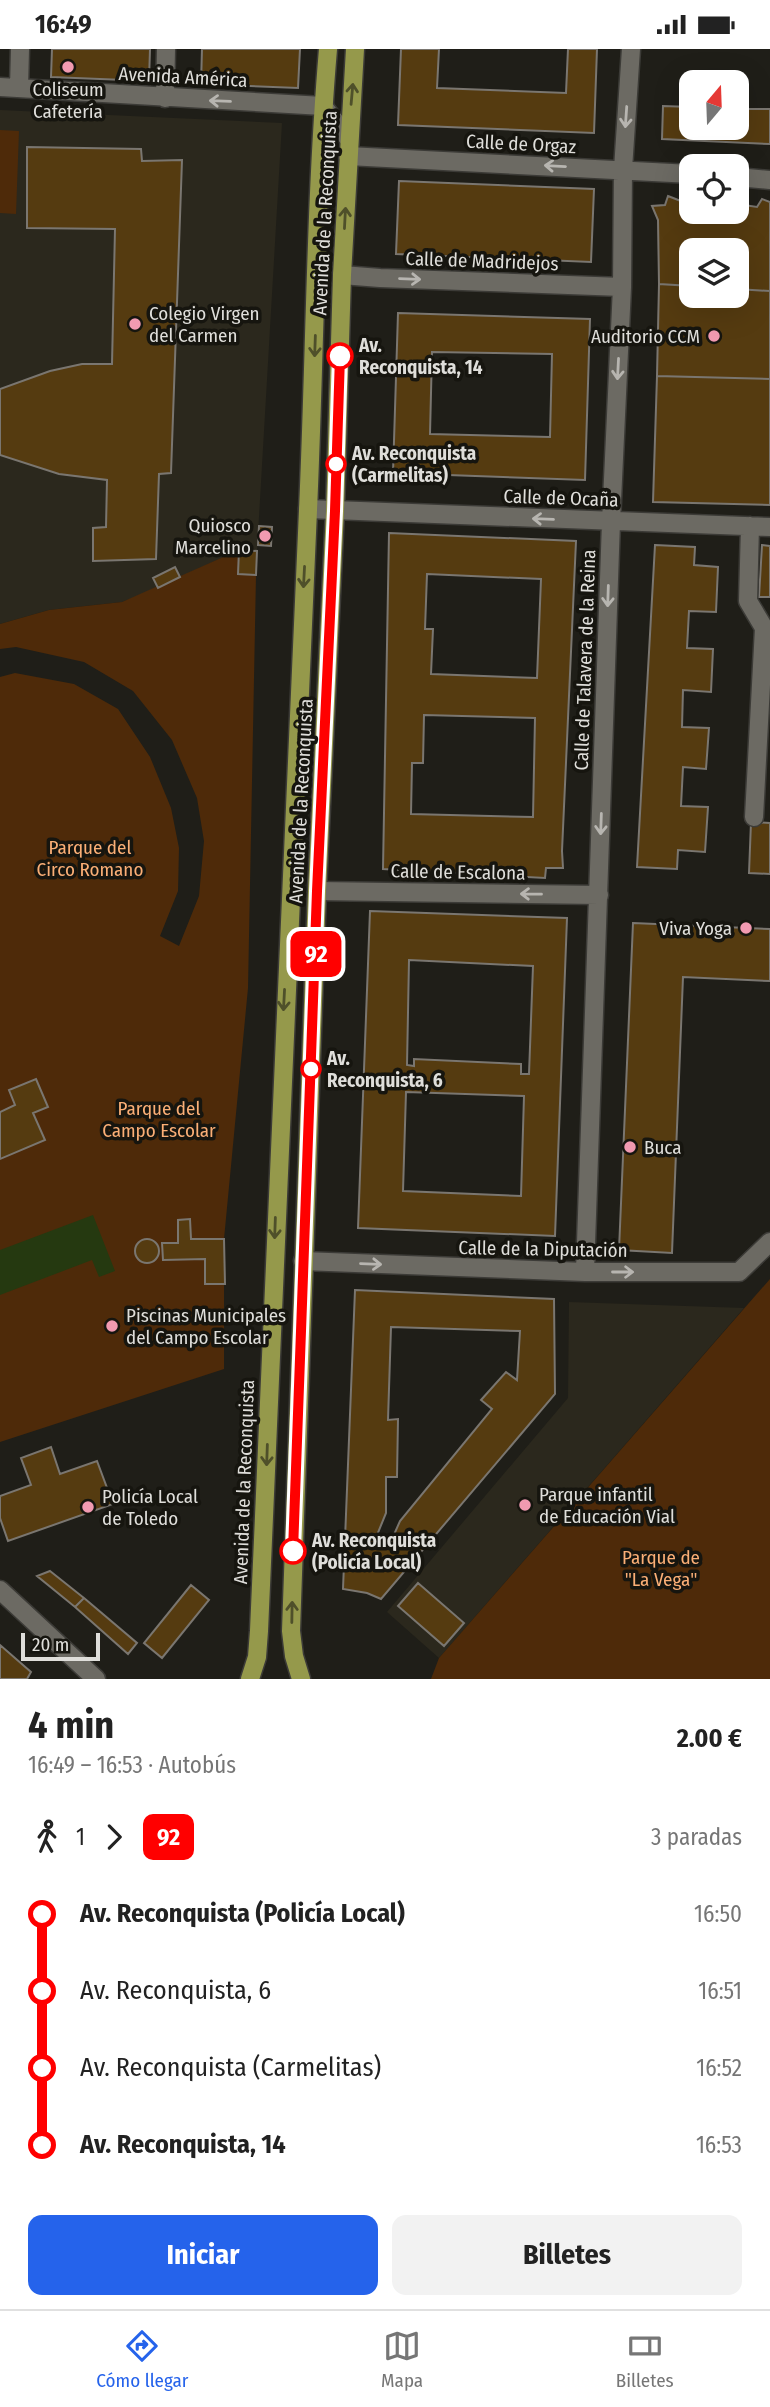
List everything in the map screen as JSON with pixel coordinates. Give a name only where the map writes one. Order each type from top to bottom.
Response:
[{"type":"main road","name":"Avenida de la Reconquista","points":[[250,1679],[257,1657],[283,1020],[308,509],[323,106],[328,49]]},
{"type":"main road","name":"Avenida de la Reconquista","points":[[301,1679],[294,1656],[291,1631],[303,1261],[335,511],[342,275],[355,49]]},
{"type":"main road","points":[[237,1679],[257,1657]]},
{"type":"street","points":[[19,88],[20,49]]},
{"type":"street","points":[[165,98],[166,49]]},
{"type":"street","name":"Calle de Talavera de la Reina","points":[[585,1272],[611,522],[622,287],[623,169],[631,49]]},
{"type":"street","name":"Avenida América","points":[[0,87],[323,106]]},
{"type":"street","points":[[323,106],[348,147]]},
{"type":"street","name":"Calle de Orgaz","points":[[348,147],[679,173]]},
{"type":"street","points":[[749,178],[770,180]]},
{"type":"street","name":"Calle de Madridejos","points":[[342,275],[622,287]]},
{"type":"street","name":"Calle de Ocaña","points":[[308,509],[770,527]]},
{"type":"street","points":[[750,526],[748,601],[764,628],[754,817]]},
{"type":"street","name":"Calle de Escalona","points":[[317,891],[599,895]]},
{"type":"street","name":"Calle de la Diputación","points":[[303,1261],[585,1272],[738,1272],[770,1242]]},
{"type":"street","points":[[0,1590],[94,1678]]},
{"type":"shaded area","name":"Colegio Virgen del Carmen","points":[[0,110],[282,123],[257,551],[239,550],[180,577],[175,568],[153,578],[158,588],[122,602],[49,610],[0,624]]},
{"type":"shaded area","points":[[93,1215],[115,1271],[99,1277],[92,1260],[0,1295],[0,1250]]},
{"type":"shaded area","name":"Parque infantil de Educación Vial","points":[[569,1302],[744,1308],[439,1658],[387,1612],[568,1398]]},
{"type":"green space","points":[[0,130],[19,131],[16,214],[0,213]]},
{"type":"green space","points":[[239,550],[238,574],[256,575],[248,988],[224,1239],[224,1369],[0,1442],[0,1159],[45,1140],[33,1113],[48,1106],[36,1079],[9,1090],[15,1105],[0,1112],[0,677],[15,673],[74,684],[118,709],[150,757],[171,808],[179,848],[178,891],[160,936],[179,946],[199,896],[204,841],[197,798],[172,740],[133,691],[84,662],[16,647],[0,649],[0,624],[49,610],[122,602]]},
{"type":"green space","name":"Parque de \"La Vega\"","points":[[770,1279],[770,1679],[431,1679],[439,1658]]},
{"type":"building","points":[[52,49],[150,49],[149,81],[51,77]]},
{"type":"building","points":[[202,49],[300,49],[298,88],[201,84]]},
{"type":"building","points":[[401,49],[439,49],[437,88],[566,93],[568,49],[597,49],[594,133],[398,125]]},
{"type":"building","points":[[663,106],[679,107],[679,140],[662,139]]},
{"type":"building","points":[[749,109],[770,109],[770,144],[684,140],[749,140]]},
{"type":"building","points":[[27,147],[141,149],[142,161],[182,160],[171,473],[159,474],[156,559],[93,561],[93,528],[106,527],[107,480],[59,474],[0,455],[0,389],[50,371],[82,364],[112,364],[115,229],[27,228]]},
{"type":"building","points":[[399,181],[594,189],[591,262],[396,254]]},
{"type":"building","points":[[668,196],[679,200],[679,224],[749,224],[749,206],[757,207],[762,199],[770,202],[770,291],[749,290],[749,238],[679,238],[679,285],[659,284],[658,220],[652,206],[665,205]]},
{"type":"building","name":"Auditorio CCM","points":[[659,284],[679,285],[679,308],[749,308],[749,290],[770,291],[770,379],[657,376]]},
{"type":"building","points":[[398,313],[590,319],[585,480],[393,473]],"holes":[[[432,352],[552,354],[550,437],[430,434]]]},
{"type":"building","points":[[657,376],[770,379],[770,505],[653,502]]},
{"type":"building","name":"Quiosco Marcelino","points":[[259,526],[272,527],[271,546],[258,545]]},
{"type":"building","points":[[389,533],[576,541],[563,868],[546,868],[545,878],[383,869]],"holes":[[[427,574],[541,579],[537,678],[431,674],[433,629],[425,629]],[[424,715],[535,718],[533,817],[411,814],[412,763],[423,763]]]},
{"type":"building","points":[[655,545],[695,547],[694,565],[718,567],[716,612],[689,611],[687,648],[713,649],[711,692],[683,690],[682,727],[709,728],[706,769],[683,767],[681,806],[708,807],[705,852],[678,850],[677,869],[637,867]]},
{"type":"building","points":[[762,545],[770,546],[770,597],[759,597]]},
{"type":"building","points":[[239,550],[257,551],[256,575],[238,574]]},
{"type":"building","points":[[175,567],[180,577],[158,588],[153,578]]},
{"type":"building","points":[[751,822],[770,823],[770,874],[749,873]]},
{"type":"building","points":[[370,911],[567,918],[555,1236],[358,1228]],"holes":[[[409,960],[533,966],[529,1074],[521,1074],[521,1064],[414,1059],[414,1066],[407,1065]],[[406,1092],[524,1096],[521,1196],[403,1191]]]},
{"type":"building","points":[[633,923],[770,929],[770,981],[683,977],[672,1253],[619,1250]]},
{"type":"building","points":[[36,1079],[48,1107],[33,1113],[45,1140],[0,1159],[0,1112],[15,1105],[9,1090]]},
{"type":"building","points":[[190,1219],[191,1239],[224,1239],[225,1284],[205,1284],[205,1259],[163,1260],[162,1243],[178,1243],[178,1220]]},
{"type":"building","points":[[147,1239],[158,1246],[159,1251],[152,1262],[147,1263],[136,1256],[135,1251],[142,1240]]},
{"type":"building","points":[[355,1290],[554,1299],[555,1394],[381,1599],[367,1593],[343,1589]],"holes":[[[391,1327],[520,1331],[517,1380],[506,1372],[481,1400],[492,1409],[400,1521],[389,1546],[375,1540],[386,1513],[386,1477],[397,1477],[398,1419],[388,1420]]]},
{"type":"building","points":[[51,1447],[60,1474],[97,1461],[113,1504],[8,1541],[0,1518],[0,1496],[31,1485],[21,1458]]},
{"type":"building","points":[[50,1571],[84,1598],[75,1607],[37,1576]]},
{"type":"building","points":[[418,1583],[464,1623],[444,1646],[398,1606]]},
{"type":"building","points":[[191,1585],[209,1600],[162,1658],[144,1643]]},
{"type":"building","points":[[84,1598],[137,1643],[128,1654],[75,1607]]},
{"type":"building","points":[[0,1645],[31,1672],[27,1679],[0,1679]]},
{"type":"bus line","name":"92","points":[[293,1551],[340,356]]},
{"type":"place","name":"Coliseum Cafetería","points":[[68,67]]},
{"type":"place","name":"Colegio Virgen del Carmen","points":[[135,324]]},
{"type":"place","name":"Auditorio CCM","points":[[714,336]]},
{"type":"place","name":"Av. Reconquista, 14","points":[[340,356]]},
{"type":"place","name":"Av. Reconquista (Carmelitas)","points":[[336,464]]},
{"type":"place","name":"Quiosco Marcelino","points":[[265,536]]},
{"type":"place","name":"Viva Yoga","points":[[746,928]]},
{"type":"place","name":"Av. Reconquista, 6","points":[[311,1069]]},
{"type":"place","name":"Buca","points":[[630,1147]]},
{"type":"place","name":"Piscinas Municipales del Campo Escolar","points":[[112,1326]]},
{"type":"place","name":"Parque infantil de Educación Vial","points":[[525,1505]]},
{"type":"place","name":"Policía Local de Toledo","points":[[88,1507]]},
{"type":"place","name":"Av. Reconquista (Policía Local)","points":[[293,1551]]},
{"type":"park label","name":"Parque del Circo Romano","points":[[90,858]]},
{"type":"park label","name":"Parque del Campo Escolar","points":[[159,1119]]}]
